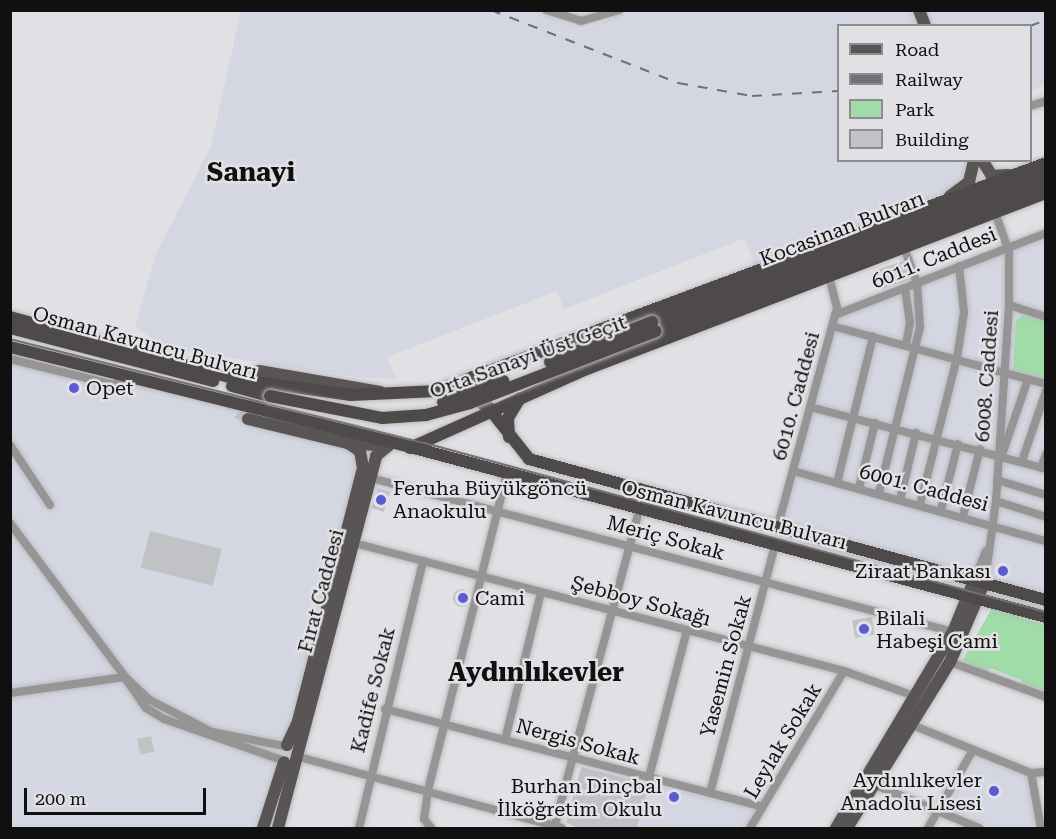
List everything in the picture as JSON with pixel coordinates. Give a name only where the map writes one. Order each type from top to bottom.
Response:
[{"type":"highway","points":[[241,380],[396,395],[439,389],[494,371],[1046,163]]},
{"type":"highway","name":"Kocasinan Bulvarı","points":[[654,327],[1046,173]]},
{"type":"highway","name":"Kocasinan Bulvarı","points":[[710,305],[1046,182]]},
{"type":"highway","points":[[388,446],[414,448],[523,396],[1046,193]]},
{"type":"highway","points":[[710,305],[739,278]]},
{"type":"highway","points":[[710,305],[768,300]]},
{"type":"highway","name":"Osman Kavuncu Bulvarı","points":[[10,317],[241,380]]},
{"type":"highway","name":"Orta Sanayi Üst Geçit","points":[[271,392],[382,418],[426,415],[470,403],[654,327]]},
{"type":"highway","name":"Osman Kavuncu Bulvarı","points":[[10,328],[271,392]]},
{"type":"highway","points":[[10,347],[414,448]]},
{"type":"highway","points":[[494,371],[484,392],[492,403],[508,403]]},
{"type":"highway","points":[[241,380],[271,392]]},
{"type":"highway","points":[[439,389],[466,393],[492,411],[510,438]]},
{"type":"highway","points":[[462,425],[472,408],[466,393]]},
{"type":"highway","points":[[510,438],[510,413],[523,396]]},
{"type":"highway","name":"Osman Kavuncu Bulvarı","points":[[510,438],[529,459],[980,579],[1046,600]]},
{"type":"highway","name":"Osman Kavuncu Bulvarı","points":[[414,448],[506,477],[975,596],[1046,617]]},
{"type":"main road","points":[[919,10],[925,24]]},
{"type":"main road","points":[[937,204],[966,186],[973,162]]},
{"type":"main road","points":[[984,162],[995,177],[1033,168]]},
{"type":"main road","points":[[259,371],[396,395]]},
{"type":"main road","points":[[248,419],[348,443],[388,446]]},
{"type":"main road","name":"Fırat Caddesi","points":[[285,746],[298,721],[363,468],[362,454],[348,443]]},
{"type":"main road","name":"Fırat Caddesi","points":[[278,828],[292,759],[354,543],[377,453],[388,446]]},
{"type":"main road","points":[[847,828],[950,662],[980,579]]},
{"type":"main road","points":[[836,828],[917,697],[975,596]]},
{"type":"main road","points":[[285,746],[292,759]]},
{"type":"main road","name":"Fırat Caddesi","points":[[263,828],[292,759]]},
{"type":"street","points":[[546,10],[581,21],[616,11]]},
{"type":"street","name":"6008. Caddesi","points":[[980,579],[996,501],[1000,454],[1002,370],[1009,305],[1008,247],[995,212]]},
{"type":"street","name":"6011. Caddesi","points":[[835,315],[1046,233]]},
{"type":"street","points":[[879,494],[911,346],[921,320],[916,283],[904,247]]},
{"type":"street","points":[[920,505],[957,358],[964,312],[959,266]]},
{"type":"street","name":"6010. Caddesi","points":[[778,525],[835,315],[829,276]]},
{"type":"street","points":[[905,288],[911,346]]},
{"type":"street","points":[[1009,305],[1046,317]]},
{"type":"street","points":[[832,326],[1002,370],[1046,384]]},
{"type":"street","points":[[837,483],[873,336]]},
{"type":"street","points":[[10,359],[114,386],[126,376]]},
{"type":"street","points":[[1000,454],[1028,379]]},
{"type":"street","points":[[1022,461],[1046,391]]},
{"type":"street","points":[[810,407],[1000,454],[1043,468],[1046,454]]},
{"type":"street","points":[[859,488],[875,423]]},
{"type":"street","points":[[900,500],[916,433]]},
{"type":"street","points":[[941,510],[958,444]]},
{"type":"street","points":[[10,445],[51,504]]},
{"type":"street","points":[[963,516],[980,449]]},
{"type":"street","name":"6001. Caddesi","points":[[793,471],[993,523],[1046,541]]},
{"type":"street","points":[[431,828],[424,819],[428,790],[506,477]]},
{"type":"street","name":"Meriç Sokak","points":[[371,478],[953,632]]},
{"type":"street","points":[[997,480],[1046,495]]},
{"type":"street","points":[[996,501],[1046,517]]},
{"type":"street","points":[[10,523],[146,708],[164,719],[292,759],[369,773],[558,827],[639,510]]},
{"type":"street","name":"Şebboy Sokağı","points":[[354,543],[844,671],[917,697]]},
{"type":"street","name":"Yasemin Sokak","points":[[710,793],[775,546]]},
{"type":"street","name":"Kadife Sokak","points":[[359,828],[369,773],[423,561]]},
{"type":"street","points":[[505,740],[541,592]]},
{"type":"street","points":[[649,777],[687,630]]},
{"type":"street","points":[[950,662],[1046,697]]},
{"type":"street","name":"Leylak Sokak","points":[[750,828],[844,671]]},
{"type":"street","points":[[125,677],[150,700],[212,732],[285,746]]},
{"type":"street","points":[[10,693],[125,677]]},
{"type":"street","name":"Nergis Sokak","points":[[385,709],[763,807]]},
{"type":"street","points":[[912,725],[1031,773],[1046,771]]},
{"type":"street","points":[[928,828],[973,750]]},
{"type":"street","points":[[1031,773],[1041,828]]},
{"type":"street","points":[[875,785],[980,828]]},
{"type":"shaded area","points":[[635,10],[1045,11],[1045,85],[1032,91],[1032,24],[837,24],[837,162],[977,162],[982,178],[754,265],[745,238],[564,309],[557,291],[387,357],[396,379],[356,377],[168,349],[135,327],[155,256],[211,146],[241,11],[534,11],[581,30]]},
{"type":"shaded area","points":[[1045,233],[1045,611],[775,536],[836,314]]},
{"type":"shaded area","points":[[10,338],[376,429],[304,718],[270,828],[11,828]]},
{"type":"shaded area","name":"Aydınlıkevler Anadolu Lisesi","points":[[978,755],[1025,772],[1039,828],[992,828],[947,809]]},
{"type":"shaded area","name":"Burhan Dinçbal İlköğretim Okulu","points":[[649,784],[756,810],[744,828],[637,828]]},
{"type":"green space","points":[[1029,312],[1045,317],[1045,380],[1013,370],[1016,320]]},
{"type":"green space","points":[[992,608],[1045,625],[1045,694],[1022,686],[1021,680],[990,668],[987,673],[962,661]]},
{"type":"building","points":[[903,261],[909,280],[882,289],[875,270]]},
{"type":"building","name":"Feruha Büyükgöncü Anaokulu","points":[[378,488],[390,492],[384,512],[372,508]]},
{"type":"building","points":[[150,531],[222,549],[213,586],[141,568]]},
{"type":"building","name":"Cami","points":[[462,589],[468,592],[471,598],[468,604],[462,607],[456,604],[453,598],[456,592]]},
{"type":"building","name":"Bilali Habeşi Cami","points":[[872,617],[875,635],[855,638],[852,620]]},
{"type":"building","points":[[151,736],[154,752],[140,754],[137,739]]},
{"type":"building","points":[[581,767],[649,784],[637,828],[577,828],[566,822]]},
{"type":"tunnel","points":[[248,419],[233,409],[229,391],[238,376],[259,371]]},
{"type":"tram line","points":[[10,339],[425,443],[1046,612]]},
{"type":"railway","points":[[491,10],[678,83],[752,96],[837,91]]},
{"type":"railway","points":[[1032,25],[1046,20]]},
{"type":"place","name":"Opet","points":[[74,388]]},
{"type":"place","name":"Feruha Büyükgöncü Anaokulu","points":[[381,500]]},
{"type":"place","name":"Ziraat Bankası","points":[[1003,571]]},
{"type":"place","name":"Cami","points":[[463,598]]},
{"type":"place","name":"Bilali Habeşi Cami","points":[[864,629]]},
{"type":"place","name":"Aydınlıkevler Anadolu Lisesi","points":[[994,791]]},
{"type":"place","name":"Burhan Dinçbal İlköğretim Okulu","points":[[674,797]]},
{"type":"district","name":"Sanayi","points":[[251,173]]},
{"type":"district","name":"Aydınlıkevler","points":[[536,673]]}]
